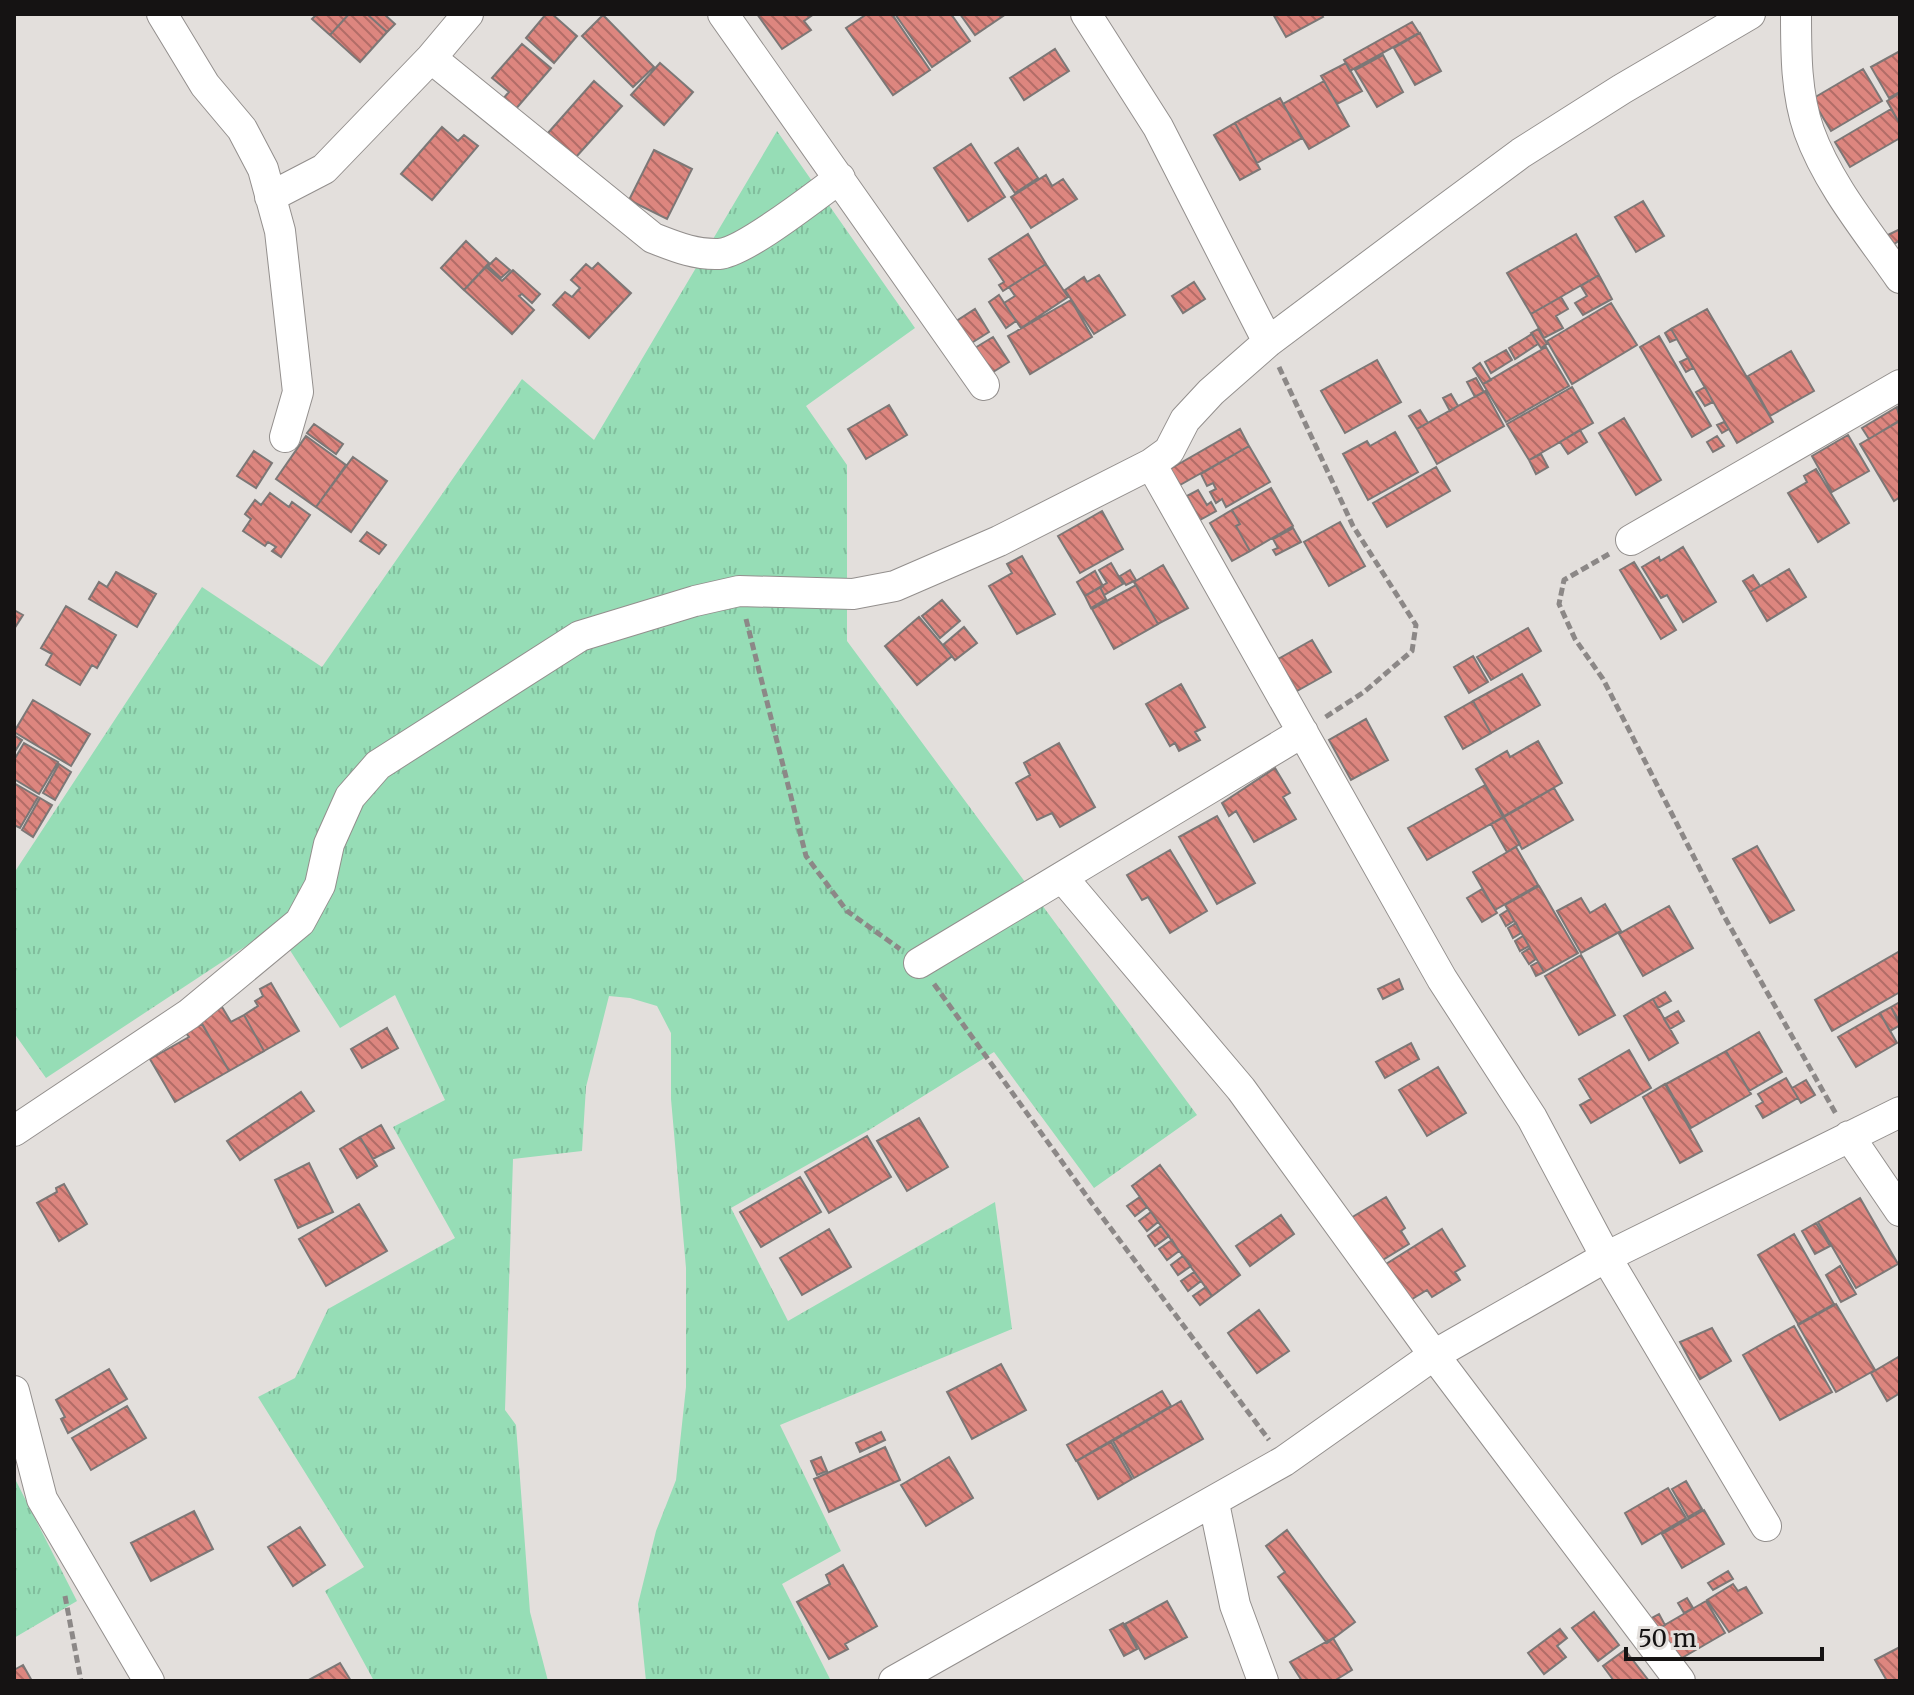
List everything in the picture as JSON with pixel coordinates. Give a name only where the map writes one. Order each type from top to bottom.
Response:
[{"type":"street","points":[[162,14],[205,85],[242,129],[263,169],[280,231],[298,392],[285,437]]},
{"type":"street","points":[[270,197],[324,169],[431,58],[468,14]]},
{"type":"street","points":[[723,14],[984,385]]},
{"type":"street","points":[[1086,14],[1158,127],[1268,342]]},
{"type":"street","points":[[14,1131],[189,1014],[300,922],[320,885],[329,844],[350,797],[378,765],[580,636],[739,591],[853,594],[895,586],[999,541],[1151,464],[1169,451],[1185,420],[1211,392],[1268,342],[1521,153],[1750,14]]},
{"type":"street","points":[[1796,14],[1801,97],[1809,131],[1830,175],[1900,278]]},
{"type":"street","points":[[431,58],[653,238],[691,252],[722,254],[747,242],[840,178]]},
{"type":"street","points":[[1631,540],[1900,385]]},
{"type":"street","points":[[1151,464],[1442,979],[1532,1118],[1606,1257],[1766,1526]]},
{"type":"street","points":[[919,963],[1303,732]]},
{"type":"street","points":[[1062,877],[1241,1089],[1434,1355],[1680,1681]]},
{"type":"street","points":[[894,1681],[1214,1503],[1284,1461],[1434,1355],[1606,1257],[1900,1112]]},
{"type":"street","points":[[1849,1136],[1900,1211]]},
{"type":"street","points":[[14,1391],[42,1499],[149,1681]]},
{"type":"street","points":[[1214,1503],[1235,1605],[1263,1681]]},
{"type":"path","points":[[1268,342],[1353,526],[1416,625],[1412,651],[1364,692],[1303,732]]},
{"type":"path","points":[[1631,540],[1564,580],[1559,604],[1575,639],[1603,679],[1724,916],[1849,1136]]},
{"type":"path","points":[[739,591],[806,856],[847,911],[919,963],[1088,1198],[1284,1461]]},
{"type":"green space","points":[[777,131],[915,328],[806,406],[847,465],[847,641],[1197,1115],[1094,1188],[994,1052],[869,1130],[731,1208],[788,1321],[995,1202],[1012,1329],[780,1425],[841,1551],[782,1584],[831,1681],[646,1681],[638,1604],[656,1531],[676,1480],[686,1387],[686,1268],[671,1099],[671,1033],[657,1006],[609,996],[586,1087],[582,1151],[513,1159],[505,1410],[516,1425],[530,1612],[548,1681],[374,1681],[325,1591],[364,1567],[258,1397],[295,1378],[328,1309],[455,1238],[393,1127],[445,1100],[395,995],[340,1028],[275,927],[46,1078],[14,1033],[14,873],[202,587],[322,667],[522,379],[594,440]]},
{"type":"green space","points":[[14,1477],[77,1601],[14,1638]]},
{"type":"building","points":[[317,14],[349,14],[330,35],[312,19]]},
{"type":"building","points":[[349,14],[367,14],[387,32],[360,62],[330,35]]},
{"type":"building","points":[[367,14],[384,14],[395,24],[387,32]]},
{"type":"building","points":[[546,14],[552,14],[577,36],[554,63],[526,38]]},
{"type":"building","points":[[757,14],[814,14],[804,21],[811,30],[782,49]]},
{"type":"building","points":[[867,14],[892,14],[930,70],[893,95],[846,28]]},
{"type":"building","points":[[895,14],[951,14],[970,41],[932,67]]},
{"type":"building","points":[[960,14],[1006,14],[975,35]]},
{"type":"building","points":[[1273,14],[1321,14],[1323,17],[1286,37]]},
{"type":"building","points":[[603,15],[654,67],[633,87],[582,36]]},
{"type":"building","points":[[1412,22],[1419,33],[1350,71],[1344,60]]},
{"type":"building","points":[[1420,33],[1441,71],[1415,85],[1394,48]]},
{"type":"building","points":[[522,44],[551,68],[514,111],[502,100],[509,92],[492,78]]},
{"type":"building","points":[[1055,49],[1069,71],[1024,100],[1010,78]]},
{"type":"building","points":[[1900,51],[1900,92],[1889,98],[1871,67]]},
{"type":"building","points":[[1383,55],[1403,92],[1377,107],[1355,70]]},
{"type":"building","points":[[660,63],[693,92],[664,125],[631,95]]},
{"type":"building","points":[[1346,63],[1362,91],[1337,104],[1321,76]]},
{"type":"building","points":[[1863,69],[1882,101],[1831,131],[1812,99]]},
{"type":"building","points":[[594,81],[622,106],[576,157],[548,133]]},
{"type":"building","points":[[1324,81],[1349,126],[1309,149],[1283,104]]},
{"type":"building","points":[[1900,93],[1900,124],[1887,101]]},
{"type":"building","points":[[1280,98],[1302,138],[1257,163],[1235,123]]},
{"type":"building","points":[[1891,109],[1900,124],[1900,138],[1850,167],[1835,142]]},
{"type":"building","points":[[1235,123],[1260,169],[1240,180],[1214,135]]},
{"type":"building","points":[[442,127],[458,141],[464,135],[478,146],[432,200],[401,174]]},
{"type":"building","points":[[971,144],[1005,197],[968,221],[934,168]]},
{"type":"building","points":[[1018,148],[1038,178],[1015,193],[995,163]]},
{"type":"building","points":[[654,150],[692,169],[667,219],[629,200]]},
{"type":"building","points":[[1046,175],[1052,186],[1063,179],[1077,199],[1031,228],[1011,197]]},
{"type":"building","points":[[1643,201],[1664,236],[1636,252],[1615,217]]},
{"type":"building","points":[[1900,229],[1900,240],[1894,244],[1888,235]]},
{"type":"building","points":[[1028,234],[1046,264],[1003,291],[999,285],[1004,282],[989,259]]},
{"type":"building","points":[[1576,234],[1599,275],[1531,314],[1507,273]]},
{"type":"building","points":[[466,241],[489,263],[464,290],[441,268]]},
{"type":"building","points":[[496,258],[510,270],[501,278],[488,266]]},
{"type":"building","points":[[598,263],[631,293],[589,338],[553,305],[565,292],[572,297],[580,288],[571,280],[586,264],[592,269]]},
{"type":"building","points":[[1046,264],[1068,297],[1021,328],[1004,303],[1015,296],[1009,287]]},
{"type":"building","points":[[486,267],[502,281],[513,270],[540,294],[532,303],[522,294],[519,296],[534,310],[512,334],[464,290]]},
{"type":"building","points":[[1099,275],[1125,315],[1094,334],[1065,290],[1084,277],[1087,282]]},
{"type":"building","points":[[1599,275],[1612,299],[1583,315],[1575,303],[1587,296],[1581,286]]},
{"type":"building","points":[[1194,282],[1205,299],[1183,313],[1172,296]]},
{"type":"building","points":[[999,295],[1016,321],[1006,328],[989,302]]},
{"type":"building","points":[[1561,297],[1568,309],[1556,316],[1563,328],[1544,338],[1531,314]]},
{"type":"building","points":[[1071,300],[1092,337],[1030,374],[1008,336]]},
{"type":"building","points":[[1611,303],[1637,345],[1572,384],[1547,341]]},
{"type":"building","points":[[975,309],[989,332],[962,349],[947,327]]},
{"type":"building","points":[[1707,309],[1773,422],[1737,443],[1671,329]]},
{"type":"building","points":[[1538,329],[1547,344],[1541,348],[1531,333]]},
{"type":"building","points":[[1671,329],[1677,339],[1670,342],[1665,333]]},
{"type":"building","points":[[1532,334],[1538,344],[1515,359],[1509,348]]},
{"type":"building","points":[[1659,336],[1711,426],[1692,437],[1640,347]]},
{"type":"building","points":[[993,337],[1009,362],[982,379],[965,354]]},
{"type":"building","points":[[1546,347],[1569,386],[1506,422],[1483,384]]},
{"type":"building","points":[[1506,350],[1512,360],[1491,373],[1485,362]]},
{"type":"building","points":[[1791,351],[1814,391],[1770,416],[1748,376]]},
{"type":"building","points":[[1688,358],[1693,368],[1686,372],[1680,362]]},
{"type":"building","points":[[1377,360],[1401,402],[1345,433],[1321,391]]},
{"type":"building","points":[[1480,363],[1491,380],[1483,384],[1473,368]]},
{"type":"building","points":[[1476,378],[1484,392],[1475,397],[1467,382]]},
{"type":"building","points":[[1572,387],[1593,423],[1529,460],[1507,424]]},
{"type":"building","points":[[1705,387],[1713,402],[1705,406],[1696,392]]},
{"type":"building","points":[[1485,391],[1504,426],[1437,464],[1417,429]]},
{"type":"building","points":[[1451,394],[1458,406],[1450,411],[1443,398]]},
{"type":"building","points":[[889,405],[907,435],[866,459],[848,429]]},
{"type":"building","points":[[1897,407],[1900,420],[1869,439],[1862,428]]},
{"type":"building","points":[[1420,410],[1428,423],[1417,429],[1409,416]]},
{"type":"building","points":[[1624,418],[1661,480],[1636,495],[1599,433]]},
{"type":"building","points":[[1900,421],[1900,497],[1894,501],[1860,444]]},
{"type":"building","points":[[1724,422],[1729,429],[1722,433],[1717,425]]},
{"type":"building","points":[[314,424],[343,444],[336,454],[307,433]]},
{"type":"building","points":[[1240,429],[1249,446],[1180,485],[1170,469]]},
{"type":"building","points":[[1580,430],[1587,442],[1568,454],[1560,442]]},
{"type":"building","points":[[1395,432],[1418,472],[1368,500],[1343,454],[1367,441],[1370,446]]},
{"type":"building","points":[[1848,435],[1869,471],[1832,492],[1812,456]]},
{"type":"building","points":[[306,436],[346,465],[316,507],[276,479]]},
{"type":"building","points":[[1717,436],[1724,446],[1713,452],[1707,442]]},
{"type":"building","points":[[1249,446],[1270,482],[1226,507],[1222,499],[1216,503],[1210,492],[1216,489],[1213,483],[1207,486],[1201,474]]},
{"type":"building","points":[[254,451],[272,463],[256,488],[237,476]]},
{"type":"building","points":[[1541,454],[1548,467],[1536,474],[1529,460]]},
{"type":"building","points":[[353,457],[387,481],[351,532],[316,507]]},
{"type":"building","points":[[1436,467],[1450,491],[1387,527],[1373,503]]},
{"type":"building","points":[[1816,469],[1849,523],[1818,542],[1788,493],[1807,482],[1804,476]]},
{"type":"building","points":[[1271,488],[1293,526],[1250,551],[1236,526],[1240,524],[1232,510]]},
{"type":"building","points":[[1198,490],[1207,505],[1211,502],[1216,511],[1200,520],[1187,496]]},
{"type":"building","points":[[270,493],[289,507],[292,502],[310,515],[281,557],[272,551],[276,547],[268,542],[265,546],[243,531],[251,519],[245,514],[255,500],[261,505]]},
{"type":"building","points":[[1232,510],[1240,524],[1236,526],[1250,551],[1232,561],[1210,523]]},
{"type":"building","points":[[1102,511],[1123,549],[1080,573],[1058,536]]},
{"type":"building","points":[[1340,522],[1365,566],[1329,586],[1304,542]]},
{"type":"building","points":[[1293,528],[1301,542],[1276,555],[1273,550],[1278,548],[1273,539]]},
{"type":"building","points":[[367,532],[386,545],[379,554],[360,541]]},
{"type":"building","points":[[1683,547],[1716,602],[1683,622],[1667,595],[1661,598],[1642,567],[1659,557],[1660,561]]},
{"type":"building","points":[[1022,556],[1055,614],[1017,634],[989,586],[1012,573],[1007,564]]},
{"type":"building","points":[[1634,562],[1676,630],[1661,639],[1620,570]]},
{"type":"building","points":[[1111,563],[1123,584],[1104,595],[1100,587],[1107,583],[1099,570]]},
{"type":"building","points":[[1163,565],[1188,608],[1158,624],[1134,582]]},
{"type":"building","points":[[1789,569],[1806,597],[1767,621],[1750,592]]},
{"type":"building","points":[[1130,570],[1136,580],[1126,585],[1120,576]]},
{"type":"building","points":[[1095,571],[1103,586],[1085,596],[1077,582]]},
{"type":"building","points":[[116,572],[156,594],[137,627],[89,599],[99,582],[107,587]]},
{"type":"building","points":[[1753,575],[1760,586],[1750,592],[1743,581]]},
{"type":"building","points":[[1136,585],[1158,624],[1114,649],[1092,609]]},
{"type":"building","points":[[1100,587],[1106,599],[1091,608],[1085,596]]},
{"type":"building","points":[[942,600],[960,621],[940,638],[922,616]]},
{"type":"building","points":[[66,606],[116,635],[97,668],[92,665],[80,685],[46,665],[52,654],[41,648]]},
{"type":"building","points":[[14,610],[23,615],[14,629]]},
{"type":"building","points":[[919,617],[952,656],[917,685],[885,646]]},
{"type":"building","points":[[964,627],[977,643],[955,660],[943,645]]},
{"type":"building","points":[[1528,628],[1541,651],[1491,680],[1477,657]]},
{"type":"building","points":[[1312,640],[1331,672],[1297,691],[1278,659]]},
{"type":"building","points":[[1473,656],[1488,682],[1469,693],[1454,667]]},
{"type":"building","points":[[1522,674],[1540,705],[1491,733],[1473,701]]},
{"type":"building","points":[[1181,684],[1205,727],[1195,732],[1200,740],[1179,751],[1175,743],[1170,746],[1146,704]]},
{"type":"building","points":[[33,700],[90,734],[71,766],[14,732]]},
{"type":"building","points":[[1473,701],[1491,733],[1463,749],[1445,717]]},
{"type":"building","points":[[1366,719],[1388,760],[1351,780],[1329,740]]},
{"type":"building","points":[[14,735],[22,740],[14,753]]},
{"type":"building","points":[[1538,741],[1562,783],[1504,816],[1476,769],[1507,751],[1510,757]]},
{"type":"building","points":[[24,743],[58,762],[39,794],[14,779],[14,760]]},
{"type":"building","points":[[1059,743],[1095,807],[1060,827],[1052,813],[1037,820],[1016,783],[1030,775],[1024,763]]},
{"type":"building","points":[[59,764],[71,772],[55,800],[43,793]]},
{"type":"building","points":[[1275,768],[1290,793],[1283,797],[1296,819],[1254,842],[1236,811],[1229,816],[1222,803]]},
{"type":"building","points":[[14,783],[38,797],[20,828],[14,825]]},
{"type":"building","points":[[1485,785],[1503,817],[1427,860],[1408,828]]},
{"type":"building","points":[[1554,788],[1573,820],[1522,849],[1504,817]]},
{"type":"building","points":[[40,798],[52,805],[33,837],[22,830]]},
{"type":"building","points":[[1217,816],[1255,883],[1217,904],[1179,837]]},
{"type":"building","points":[[1504,817],[1520,844],[1507,852],[1491,824]]},
{"type":"building","points":[[1757,846],[1794,910],[1770,923],[1733,859]]},
{"type":"building","points":[[1516,847],[1538,885],[1495,910],[1473,872]]},
{"type":"building","points":[[1170,850],[1207,911],[1170,933],[1148,897],[1142,900],[1127,875]]},
{"type":"building","points":[[1539,886],[1578,953],[1544,972],[1505,905]]},
{"type":"building","points":[[1482,889],[1497,913],[1482,922],[1467,898]]},
{"type":"building","points":[[1581,898],[1590,913],[1605,904],[1621,931],[1581,953],[1557,911]]},
{"type":"building","points":[[1669,906],[1693,948],[1643,976],[1619,934]]},
{"type":"building","points":[[1508,910],[1514,921],[1506,926],[1500,915]]},
{"type":"building","points":[[1516,923],[1521,933],[1513,938],[1508,928]]},
{"type":"building","points":[[1523,936],[1529,946],[1520,951],[1515,941]]},
{"type":"building","points":[[1530,948],[1536,959],[1529,964],[1522,953]]},
{"type":"building","points":[[1900,951],[1900,992],[1832,1031],[1815,1000]]},
{"type":"building","points":[[1581,955],[1615,1015],[1579,1035],[1545,976]]},
{"type":"building","points":[[1538,962],[1544,972],[1536,976],[1531,966]]},
{"type":"building","points":[[1399,979],[1403,989],[1383,999],[1378,989]]},
{"type":"building","points":[[271,983],[299,1031],[264,1051],[244,1015],[258,1006],[255,1001],[263,996],[260,989]]},
{"type":"building","points":[[1665,992],[1671,1001],[1658,1008],[1653,999]]},
{"type":"building","points":[[1653,999],[1678,1043],[1649,1060],[1624,1016]]},
{"type":"building","points":[[1900,1002],[1900,1022],[1891,1007]]},
{"type":"building","points":[[222,1007],[231,1022],[244,1015],[264,1051],[229,1071],[200,1020]]},
{"type":"building","points":[[1891,1007],[1900,1025],[1890,1031],[1880,1013]]},
{"type":"building","points":[[1678,1011],[1684,1021],[1670,1029],[1664,1019]]},
{"type":"building","points":[[1880,1013],[1897,1043],[1856,1067],[1838,1037]]},
{"type":"building","points":[[202,1024],[229,1071],[175,1102],[150,1059],[189,1037],[186,1033]]},
{"type":"building","points":[[387,1028],[398,1048],[362,1068],[351,1049]]},
{"type":"building","points":[[1759,1032],[1782,1072],[1749,1091],[1726,1051]]},
{"type":"building","points":[[1411,1043],[1419,1059],[1385,1078],[1376,1062]]},
{"type":"building","points":[[1629,1050],[1651,1088],[1591,1123],[1580,1105],[1591,1099],[1579,1079]]},
{"type":"building","points":[[1726,1051],[1751,1094],[1691,1128],[1666,1084]]},
{"type":"building","points":[[1438,1067],[1466,1113],[1427,1136],[1399,1090]]},
{"type":"building","points":[[1786,1078],[1798,1098],[1763,1118],[1756,1106],[1763,1102],[1758,1094]]},
{"type":"building","points":[[1806,1080],[1815,1095],[1801,1103],[1792,1088]]},
{"type":"building","points":[[1665,1084],[1702,1151],[1680,1163],[1643,1097]]},
{"type":"building","points":[[301,1092],[314,1111],[240,1160],[227,1141]]},
{"type":"building","points":[[919,1118],[948,1167],[907,1191],[877,1141]]},
{"type":"building","points":[[381,1125],[394,1148],[373,1159],[360,1137]]},
{"type":"building","points":[[867,1136],[891,1177],[829,1213],[805,1172]]},
{"type":"building","points":[[360,1137],[377,1166],[357,1178],[340,1149]]},
{"type":"building","points":[[309,1163],[333,1212],[298,1228],[275,1180]]},
{"type":"building","points":[[1160,1165],[1240,1275],[1212,1296],[1132,1186]]},
{"type":"building","points":[[800,1177],[821,1212],[761,1247],[740,1212]]},
{"type":"building","points":[[64,1184],[87,1224],[59,1241],[37,1203],[57,1192],[56,1188]]},
{"type":"building","points":[[1140,1197],[1147,1207],[1135,1216],[1127,1206]]},
{"type":"building","points":[[1386,1197],[1405,1228],[1401,1231],[1409,1244],[1371,1267],[1344,1222]]},
{"type":"building","points":[[1860,1198],[1898,1264],[1856,1288],[1818,1222]]},
{"type":"building","points":[[359,1204],[387,1251],[326,1286],[299,1239]]},
{"type":"building","points":[[1151,1212],[1158,1222],[1147,1231],[1139,1221]]},
{"type":"building","points":[[1281,1215],[1294,1234],[1250,1266],[1236,1246]]},
{"type":"building","points":[[1816,1223],[1830,1246],[1815,1254],[1802,1231]]},
{"type":"building","points":[[1161,1226],[1169,1236],[1155,1246],[1148,1236]]},
{"type":"building","points":[[829,1229],[851,1267],[802,1295],[780,1258]]},
{"type":"building","points":[[1442,1229],[1465,1266],[1455,1272],[1460,1280],[1432,1297],[1427,1290],[1409,1301],[1386,1264]]},
{"type":"building","points":[[1794,1234],[1834,1304],[1798,1324],[1758,1255]]},
{"type":"building","points":[[1172,1240],[1179,1251],[1167,1260],[1159,1249]]},
{"type":"building","points":[[1183,1256],[1191,1266],[1178,1275],[1171,1265]]},
{"type":"building","points":[[1840,1266],[1856,1294],[1841,1302],[1826,1275]]},
{"type":"building","points":[[1194,1272],[1201,1281],[1188,1291],[1181,1281]]},
{"type":"building","points":[[1206,1287],[1212,1296],[1200,1305],[1193,1296]]},
{"type":"building","points":[[1836,1304],[1875,1370],[1836,1392],[1798,1325]]},
{"type":"building","points":[[1259,1310],[1289,1351],[1257,1373],[1228,1333]]},
{"type":"building","points":[[1794,1326],[1832,1392],[1780,1420],[1743,1355]]},
{"type":"building","points":[[1712,1328],[1731,1361],[1700,1379],[1680,1342]]},
{"type":"building","points":[[1900,1356],[1900,1393],[1887,1401],[1871,1373]]},
{"type":"building","points":[[1001,1364],[1026,1410],[972,1439],[947,1392]]},
{"type":"building","points":[[109,1369],[127,1399],[68,1433],[61,1419],[65,1417],[56,1400]]},
{"type":"building","points":[[1162,1391],[1171,1406],[1076,1461],[1067,1445]]},
{"type":"building","points":[[1181,1401],[1203,1439],[1134,1478],[1113,1441]]},
{"type":"building","points":[[127,1406],[146,1438],[91,1470],[72,1438]]},
{"type":"building","points":[[881,1432],[885,1440],[860,1452],[856,1443]]},
{"type":"building","points":[[1111,1442],[1132,1479],[1098,1499],[1077,1461]]},
{"type":"building","points":[[885,1447],[900,1480],[829,1512],[814,1479]]},
{"type":"building","points":[[821,1457],[827,1471],[817,1475],[811,1461]]},
{"type":"building","points":[[949,1457],[973,1498],[926,1526],[901,1485]]},
{"type":"building","points":[[1686,1481],[1702,1509],[1688,1517],[1672,1489]]},
{"type":"building","points":[[1668,1488],[1686,1518],[1642,1544],[1625,1513]]},
{"type":"building","points":[[1704,1510],[1724,1544],[1682,1568],[1662,1534]]},
{"type":"building","points":[[194,1511],[213,1549],[151,1581],[131,1543]]},
{"type":"building","points":[[300,1527],[325,1565],[293,1586],[268,1547]]},
{"type":"building","points":[[1287,1530],[1355,1622],[1327,1643],[1278,1577],[1285,1572],[1266,1546]]},
{"type":"building","points":[[843,1565],[877,1626],[845,1644],[848,1649],[829,1659],[797,1602],[830,1584],[826,1575]]},
{"type":"building","points":[[1728,1571],[1733,1579],[1713,1590],[1708,1583]]},
{"type":"building","points":[[1733,1584],[1738,1591],[1746,1587],[1762,1613],[1729,1632],[1707,1600]]},
{"type":"building","points":[[1687,1598],[1693,1608],[1684,1613],[1678,1603]]},
{"type":"building","points":[[1167,1601],[1187,1637],[1145,1659],[1125,1624]]},
{"type":"building","points":[[1706,1601],[1725,1633],[1675,1662],[1656,1630]]},
{"type":"building","points":[[1594,1612],[1619,1645],[1598,1661],[1572,1628]]},
{"type":"building","points":[[1659,1614],[1665,1625],[1656,1630],[1650,1619]]},
{"type":"building","points":[[1123,1623],[1137,1649],[1124,1656],[1110,1630]]},
{"type":"building","points":[[1560,1629],[1567,1638],[1557,1646],[1566,1657],[1544,1674],[1528,1653]]},
{"type":"building","points":[[1333,1638],[1352,1670],[1334,1681],[1302,1681],[1290,1662]]},
{"type":"building","points":[[1900,1647],[1900,1681],[1887,1681],[1875,1660]]},
{"type":"building","points":[[1625,1650],[1649,1681],[1614,1681],[1603,1666]]},
{"type":"building","points":[[340,1663],[351,1681],[307,1681]]},
{"type":"building","points":[[23,1665],[32,1681],[14,1681],[14,1670]]}]
